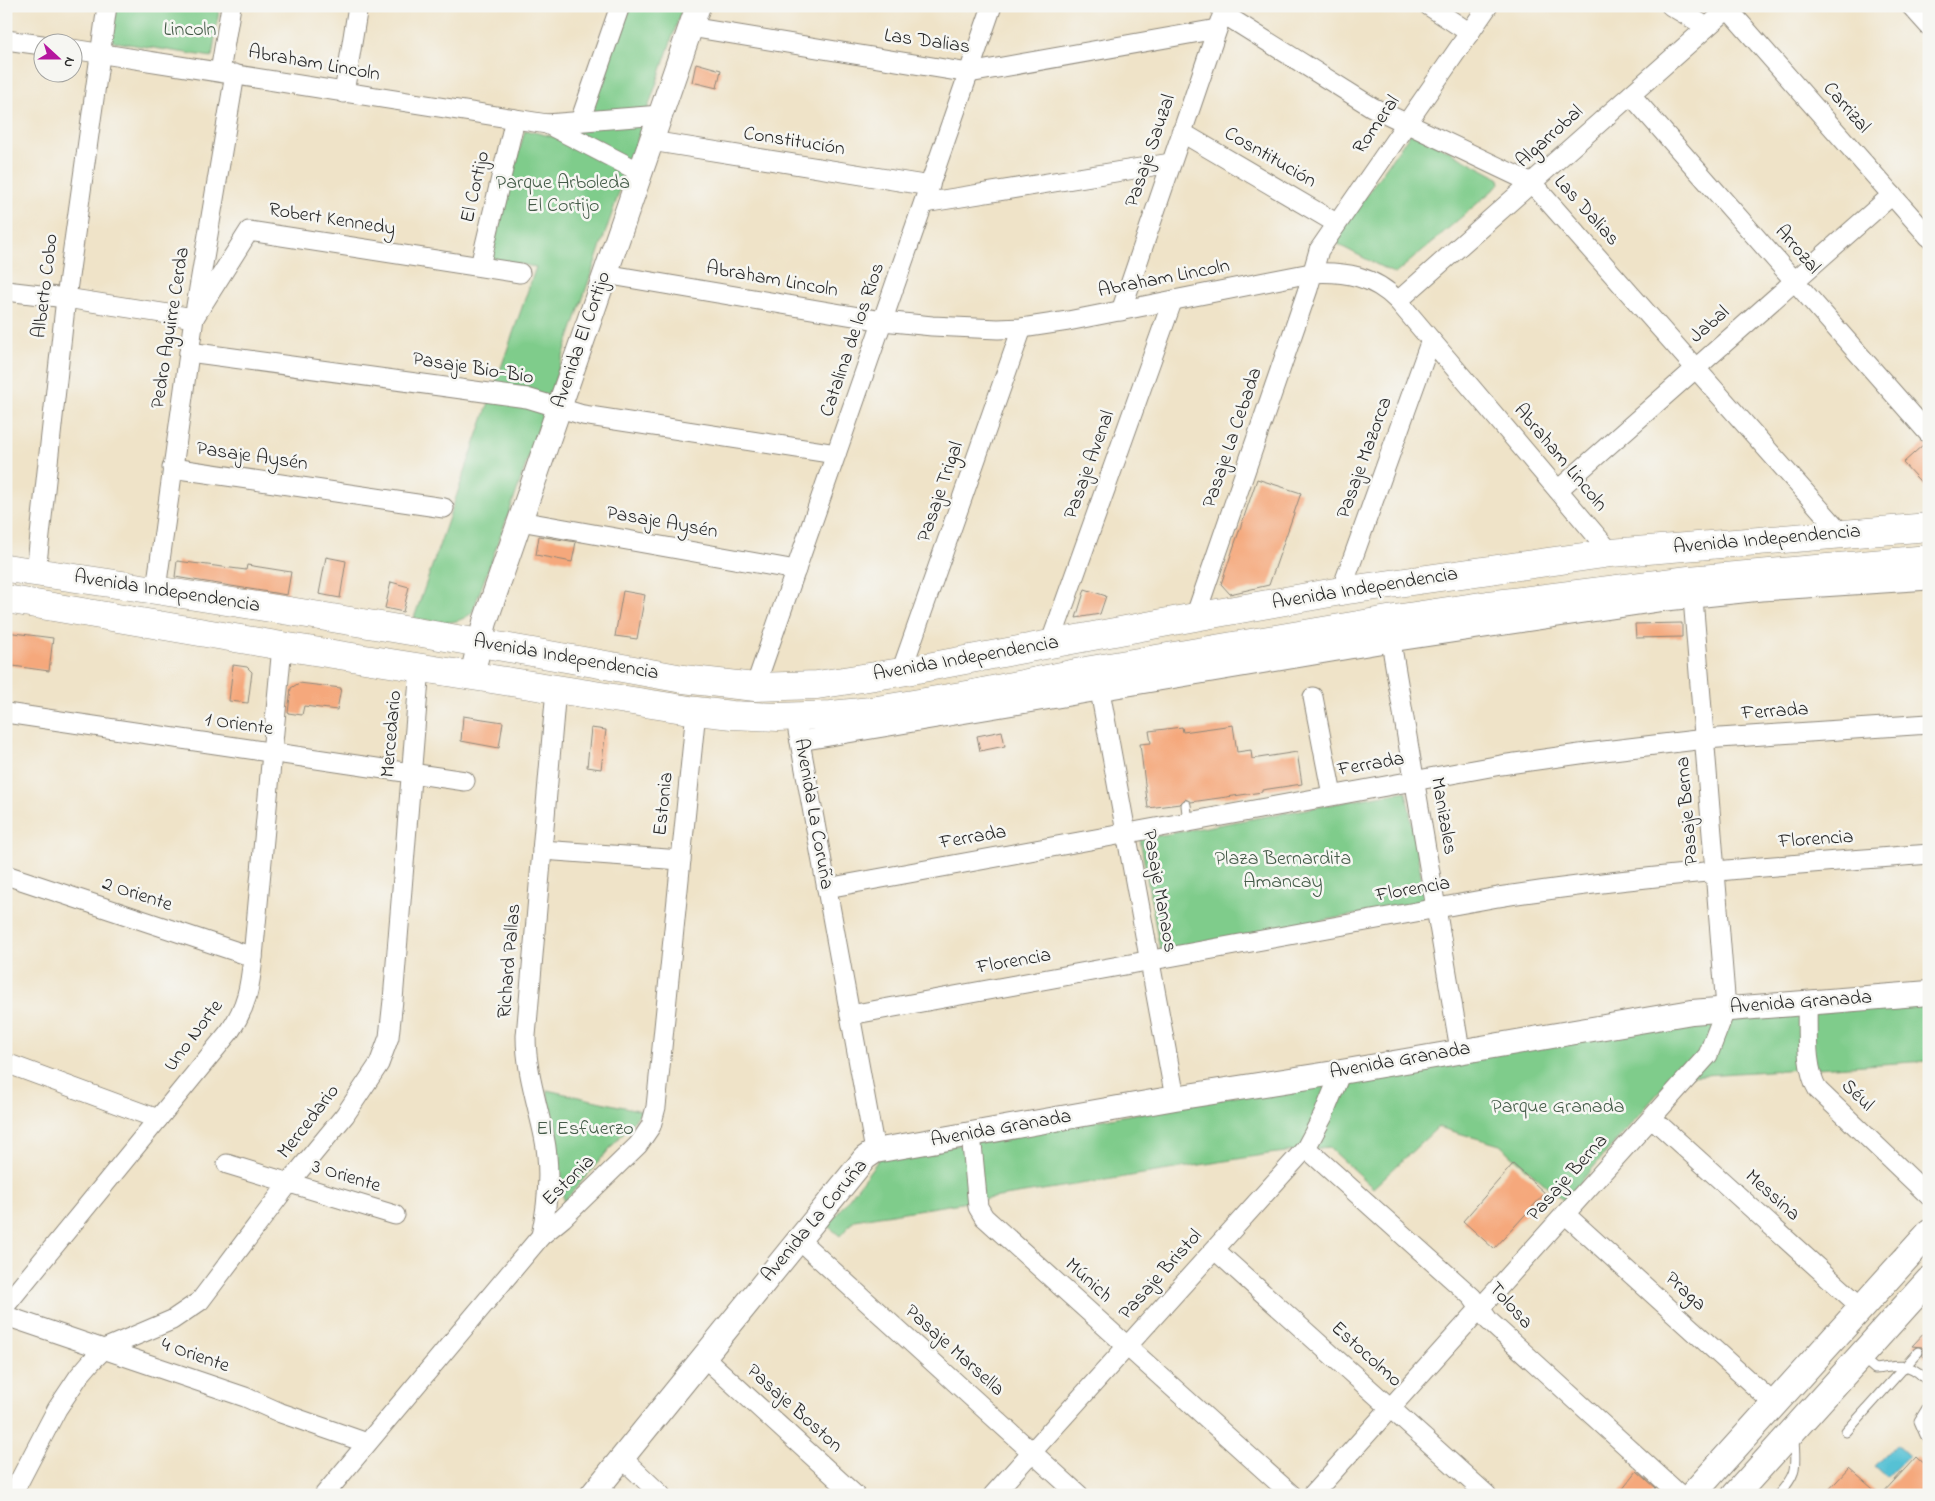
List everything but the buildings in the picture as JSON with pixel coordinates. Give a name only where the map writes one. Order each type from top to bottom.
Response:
[{"type":"main road","name":"Avenida Independencia","points":[[6,568],[156,589],[479,642],[683,679],[755,687],[817,685],[902,672],[1194,616],[1341,592],[1611,553],[1929,527]]},
{"type":"main road","name":"Avenida Independencia","points":[[6,599],[282,646],[696,711],[732,715],[798,729],[863,712],[1091,670],[1389,631],[1497,603],[1689,580],[1929,559]]},
{"type":"main road","points":[[1692,1495],[1929,1233]]},
{"type":"main road","points":[[1735,1495],[1929,1280]]},
{"type":"street","name":"Alberto Cobo","points":[[36,572],[66,298],[107,6]]},
{"type":"street","name":"Pedro Aguirre Cerda","points":[[156,589],[228,73],[231,6]]},
{"type":"street","points":[[344,93],[358,6]]},
{"type":"street","points":[[580,121],[620,6]]},
{"type":"street","name":"Catalina de los Ríos","points":[[755,687],[992,6]]},
{"type":"street","points":[[1429,6],[1470,33]]},
{"type":"street","name":"Romeral","points":[[1311,273],[1318,250],[1488,6]]},
{"type":"street","points":[[1671,6],[1707,27]]},
{"type":"street","points":[[1911,6],[1929,26]]},
{"type":"street","name":"Algarrobal","points":[[1398,301],[1730,7]]},
{"type":"street","name":"Carrizal","points":[[1730,7],[1929,237]]},
{"type":"street","name":"Las Dalias","points":[[694,17],[968,73],[1221,16],[1372,107],[1532,183],[1842,534]]},
{"type":"street","name":"Pasaje Sauzal","points":[[1121,311],[1221,16]]},
{"type":"street","name":"Avenida El Cortijo","points":[[472,675],[485,622],[694,17]]},
{"type":"street","points":[[6,40],[32,44]]},
{"type":"street","name":"Abraham Lincoln","points":[[82,50],[547,124],[660,115]]},
{"type":"street","name":"Arrozal","points":[[1631,96],[1929,434]]},
{"type":"street","name":"El Cortijo","points":[[480,266],[515,119]]},
{"type":"street","name":"Abraham Lincoln","points":[[547,124],[640,172]]},
{"type":"street","name":"Cosntitución","points":[[1181,132],[1336,223]]},
{"type":"street","name":"Constitución","points":[[651,142],[927,195],[1171,163]]},
{"type":"street","name":"Jabal","points":[[1558,490],[1892,195]]},
{"type":"street","name":"Robert Kennedy","points":[[194,318],[249,230],[520,272]]},
{"type":"street","name":"Abraham Lincoln","points":[[605,274],[883,321],[974,328],[1022,328],[1046,325],[1172,302],[1311,273],[1342,273],[1364,278],[1381,286],[1398,301],[1611,553]]},
{"type":"street","name":"Pasaje La Cebada","points":[[1194,616],[1308,289],[1311,273]]},
{"type":"street","points":[[6,291],[66,298],[194,318]]},
{"type":"street","name":"Pasaje Avenal","points":[[1050,644],[1172,302]]},
{"type":"street","name":"Pasaje Trigal","points":[[902,672],[1022,328]]},
{"type":"street","name":"Pasaje Mazorca","points":[[1341,592],[1431,340]]},
{"type":"street","name":"Pasaje Bio-Bio","points":[[189,352],[527,398],[583,415],[836,454]]},
{"type":"street","name":"Pasaje Aysén","points":[[172,468],[444,508]]},
{"type":"street","name":"Pasaje Aysén","points":[[520,521],[796,570]]},
{"type":"street","name":"Avenida Independencia","points":[[798,729],[1100,691],[1389,631],[1693,598],[1929,580]]},
{"type":"street","name":"Pasaje Berna","points":[[1312,1495],[1708,1055],[1726,1008],[1693,598]]},
{"type":"street","name":"Manizales","points":[[1389,631],[1460,1050]]},
{"type":"street","name":"Uno Norte","points":[[6,1305],[239,1018],[250,989],[282,646]]},
{"type":"street","name":"Mercedario","points":[[12,1495],[57,1409],[79,1376],[104,1349],[172,1320],[200,1301],[357,1099],[374,1074],[385,1051],[389,1036],[420,667]]},
{"type":"street","name":"Richard Pallas","points":[[541,1236],[548,1198],[547,1156],[528,1069],[526,1036],[556,689]]},
{"type":"street","name":"Pasaje Manaos","points":[[1100,691],[1175,1098]]},
{"type":"street","points":[[1313,697],[1332,796]]},
{"type":"street","name":"Estonia","points":[[324,1495],[541,1236],[564,1218],[638,1145],[651,1126],[656,1107],[696,711]]},
{"type":"street","name":"1 Oriente","points":[[6,713],[465,781]]},
{"type":"street","name":"Ferrada","points":[[827,888],[1126,833],[1187,814],[1332,796],[1414,780],[1587,753],[1704,739],[1929,724]]},
{"type":"street","name":"Avenida La Coruña","points":[[592,1495],[865,1158],[875,1151],[798,729]]},
{"type":"street","points":[[542,850],[681,860]]},
{"type":"street","name":"Florencia","points":[[850,1015],[1559,888],[1715,870],[1929,854]]},
{"type":"street","name":"2 Oriente","points":[[6,875],[253,957]]},
{"type":"street","name":"Avenida Granada","points":[[875,1151],[1175,1098],[1341,1072],[1460,1050],[1692,1012],[1929,993]]},
{"type":"street","name":"Séul","points":[[1807,1002],[1810,1069],[1811,1076],[1818,1090],[1929,1196]]},
{"type":"street","points":[[6,1063],[158,1119]]},
{"type":"street","name":"Pasaje Bristol","points":[[993,1495],[1306,1148],[1323,1116],[1341,1072]]},
{"type":"street","name":"Messina","points":[[1652,1118],[1861,1307]]},
{"type":"street","name":"Múnich","points":[[971,1134],[979,1212],[1292,1495]]},
{"type":"street","name":"Tolosa","points":[[1306,1148],[1472,1296],[1489,1321],[1680,1495]]},
{"type":"street","name":"3 Oriente","points":[[227,1164],[395,1216]]},
{"type":"street","name":"Praga","points":[[1566,1214],[1773,1404]]},
{"type":"street","name":"Pasaje Marsella","points":[[799,1240],[1079,1495]]},
{"type":"street","name":"Estocolmo","points":[[1215,1250],[1487,1495]]},
{"type":"street","name":"4 Oriente","points":[[6,1316],[245,1397],[281,1413],[367,1443]]},
{"type":"street","name":"Pasaje Boston","points":[[704,1357],[855,1495]]},
{"type":"street","points":[[622,1458],[661,1495]]},
{"type":"lane","points":[[1846,1432],[1918,1352]]},
{"type":"lane","points":[[1860,1356],[1869,1366],[1875,1369],[1891,1365],[1906,1365],[1929,1382]]},
{"type":"lane","points":[[1929,1405],[1919,1421],[1925,1436],[1929,1439]]},
{"type":"lane","points":[[1778,1495],[1791,1481],[1795,1471],[1793,1430]]},
{"type":"green space","name":"Lincoln","points":[[114,6],[192,6],[219,10],[212,57],[109,41]]},
{"type":"green space","name":"Parque Arboleda El Cortijo","points":[[620,6],[683,6],[514,499],[472,613],[458,621],[451,622],[437,622],[414,618],[536,267],[490,259],[525,130],[571,141]]},
{"type":"green space","points":[[1412,131],[1499,178],[1500,184],[1395,274],[1339,245],[1337,236]]},
{"type":"green space","name":"Plaza Bernardita Amancay","points":[[1406,791],[1426,902],[1160,950],[1140,839]]},
{"type":"green space","name":"Parque Granada","points":[[1929,1002],[1929,1061],[1672,1077],[1564,1201],[1500,1145],[1438,1127],[1373,1188],[1329,1147],[1269,1154],[854,1220],[840,1236],[828,1226],[879,1159],[1586,1034]]},
{"type":"green space","name":"El Esfuerzo","points":[[547,1090],[642,1111],[564,1202]]},
{"type":"water","points":[[1896,1445],[1908,1456],[1886,1478],[1874,1467]]}]
